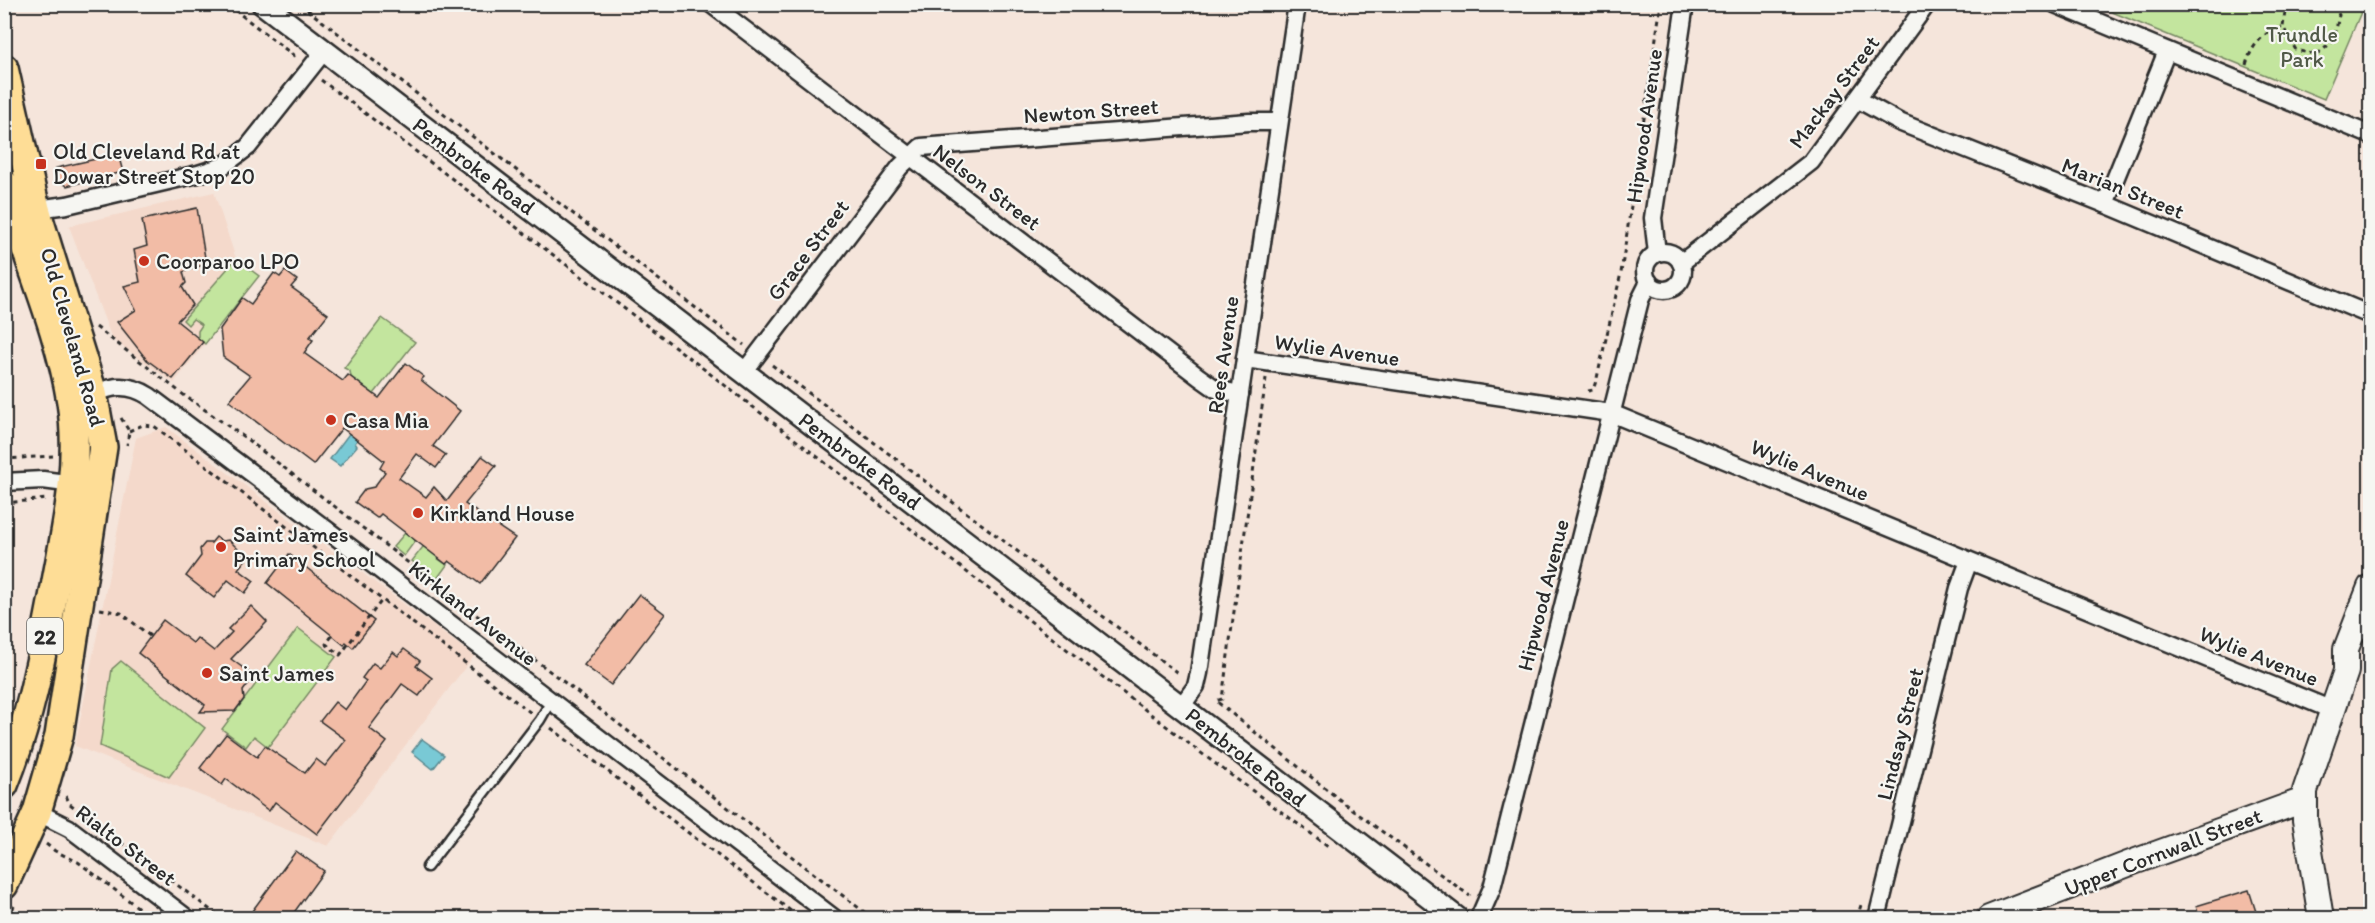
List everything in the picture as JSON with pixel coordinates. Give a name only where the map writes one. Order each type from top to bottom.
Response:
[{"type":"highway","name":"Old Cleveland Road","points":[[4,68],[14,203],[61,360],[82,397],[104,447],[59,736],[12,891]]},
{"type":"highway","name":"Old Cleveland Road","points":[[4,785],[30,712],[73,484],[75,434],[82,397]]},
{"type":"main road","points":[[2346,671],[2346,649],[2370,587]]},
{"type":"main road","points":[[2321,918],[2304,800],[2307,783],[2346,671],[2360,654],[2370,629]]},
{"type":"main road","name":"Upper Cornwall Street","points":[[1997,917],[2128,864],[2304,800]]},
{"type":"street","name":"Pembroke Road","points":[[263,4],[1457,918]]},
{"type":"street","name":"Nelson Street","points":[[711,4],[1199,377],[1216,389],[1240,394]]},
{"type":"street","name":"Rees Avenue","points":[[1181,707],[1196,686],[1199,673],[1297,4]]},
{"type":"street","name":"Hipwood Avenue","points":[[1657,253],[1653,218],[1685,4]]},
{"type":"street","name":"Mackay Street","points":[[1681,263],[1811,162],[1928,4]]},
{"type":"street","points":[[2055,4],[2370,135]]},
{"type":"street","points":[[14,203],[67,205],[187,177],[223,166],[248,147],[324,51]]},
{"type":"street","points":[[2104,204],[2167,51]]},
{"type":"street","name":"Marian Street","points":[[1859,100],[1899,122],[2104,204],[2370,315]]},
{"type":"street","name":"Newton Street","points":[[909,156],[917,149],[929,145],[1249,122],[1279,122]]},
{"type":"street","name":"Grace Street","points":[[744,372],[909,156]]},
{"type":"street","points":[[1657,253],[1674,255],[1681,263],[1682,275],[1676,285],[1659,289],[1649,282],[1646,266],[1657,253]]},
{"type":"street","name":"Hipwood Avenue","points":[[1479,918],[1492,888],[1640,300],[1649,282]]},
{"type":"street","name":"Wylie Avenue","points":[[1245,359],[1611,413],[2332,710]]},
{"type":"street","name":"Kirkland Avenue","points":[[82,397],[115,386],[127,385],[149,396],[834,918]]},
{"type":"street","points":[[4,482],[43,480],[73,484]]},
{"type":"street","name":"Lindsay Street","points":[[1877,918],[1959,588],[1969,561]]},
{"type":"street","name":"Rialto Street","points":[[37,812],[69,828],[187,918]]},
{"type":"lane","points":[[427,867],[540,720],[551,701]]},
{"type":"path","points":[[226,4],[301,62]]},
{"type":"path","points":[[300,4],[748,348]]},
{"type":"path","points":[[1580,393],[1593,390],[1621,273],[1661,4]]},
{"type":"path","points":[[2286,4],[2283,27],[2296,50],[2317,55],[2334,40],[2339,15],[2333,4]]},
{"type":"path","points":[[2241,81],[2250,50],[2269,30],[2283,27]]},
{"type":"path","points":[[314,88],[320,80],[440,169],[674,346],[1205,756],[1329,847]]},
{"type":"path","points":[[89,323],[102,330],[185,396],[244,436],[872,918]]},
{"type":"path","points":[[768,362],[1179,674]]},
{"type":"path","points":[[1267,375],[1222,699],[1215,701],[1350,808],[1470,896]]},
{"type":"path","points":[[129,430],[143,425],[154,426],[800,918]]},
{"type":"path","points":[[4,459],[54,456]]},
{"type":"path","points":[[4,503],[48,499]]},
{"type":"path","points":[[332,636],[326,644],[340,655],[382,600]]},
{"type":"path","points":[[98,609],[121,613],[150,636]]},
{"type":"path","points":[[63,788],[70,804],[221,918]]},
{"type":"path","points":[[45,851],[44,842],[55,851],[78,862],[152,918]]},
{"type":"path","points":[[8,918],[12,891]]},
{"type":"shaded area","points":[[214,192],[236,259],[259,276],[174,383],[112,339],[69,226]]},
{"type":"shaded area","name":"Saint James Primary School","points":[[166,427],[474,656],[328,846],[75,746],[136,438]]},
{"type":"green space","name":"Trundle Park","points":[[2095,5],[2364,5],[2324,99]]},
{"type":"green space","points":[[236,259],[259,276],[205,344],[198,338],[198,331],[202,325],[193,319],[188,325],[183,320]]},
{"type":"green space","points":[[382,318],[415,342],[374,394],[351,377],[350,371],[344,368]]},
{"type":"green space","points":[[405,533],[415,541],[404,556],[393,547]]},
{"type":"green space","points":[[426,543],[440,553],[437,558],[447,565],[436,580],[412,561]]},
{"type":"green space","points":[[298,628],[336,657],[268,747],[254,736],[246,747],[222,729]]},
{"type":"green space","points":[[121,661],[205,728],[169,777],[100,746],[112,669]]},
{"type":"water","points":[[354,427],[362,434],[355,443],[357,446],[340,466],[330,459]]},
{"type":"water","points":[[422,739],[444,755],[433,769],[412,752]]},
{"type":"building","points":[[118,154],[123,172],[67,186],[57,179],[56,168]]},
{"type":"building","points":[[197,208],[206,264],[183,272],[186,283],[182,287],[193,305],[177,321],[203,342],[173,379],[147,360],[117,322],[136,310],[124,286],[140,282],[134,250],[147,246],[142,220]]},
{"type":"building","points":[[285,271],[297,280],[291,287],[328,314],[309,338],[313,340],[304,353],[343,381],[348,375],[379,398],[406,363],[424,377],[421,380],[460,411],[433,446],[446,455],[436,468],[417,454],[399,478],[426,497],[434,487],[447,501],[482,456],[496,466],[465,504],[515,538],[480,584],[449,561],[446,564],[381,514],[377,518],[355,502],[365,489],[374,487],[385,472],[380,468],[384,461],[342,428],[313,465],[229,401],[250,376],[223,357],[220,329],[242,298],[251,304],[274,273],[280,277]]},
{"type":"building","points":[[216,537],[222,541],[229,540],[247,558],[238,569],[254,581],[245,593],[228,580],[214,598],[186,576],[201,556],[200,549]]},
{"type":"building","points":[[289,554],[374,621],[353,648],[346,642],[344,645],[267,583]]},
{"type":"building","points":[[639,594],[665,614],[611,685],[584,665]]},
{"type":"building","name":"Saint James","points":[[251,606],[267,622],[231,659],[254,676],[243,691],[244,699],[235,711],[200,712],[205,705],[138,653],[163,620],[193,643],[197,638],[214,651],[232,632],[228,629]]},
{"type":"building","points":[[404,649],[420,661],[416,666],[432,678],[419,696],[402,684],[369,728],[387,742],[317,834],[275,802],[269,811],[226,779],[222,785],[200,768],[226,734],[257,757],[265,746],[305,773],[316,759],[325,766],[346,740],[320,721],[335,702],[345,710],[366,681],[362,678],[373,663],[380,668],[393,652],[398,656]]},
{"type":"building","points":[[296,851],[324,871],[290,918],[247,918]]},
{"type":"building","points":[[2249,890],[2258,918],[2200,918],[2196,906]]},
{"type":"place","name":"Old Cleveland Rd at Dowar Street Stop 20","points":[[41,164]]},
{"type":"place","name":"Coorparoo LPO","points":[[144,261]]},
{"type":"place","name":"Casa Mia","points":[[331,420]]},
{"type":"place","name":"Kirkland House","points":[[418,513]]},
{"type":"place","name":"Saint James Primary School","points":[[221,547]]},
{"type":"place","name":"Saint James","points":[[207,673]]}]
